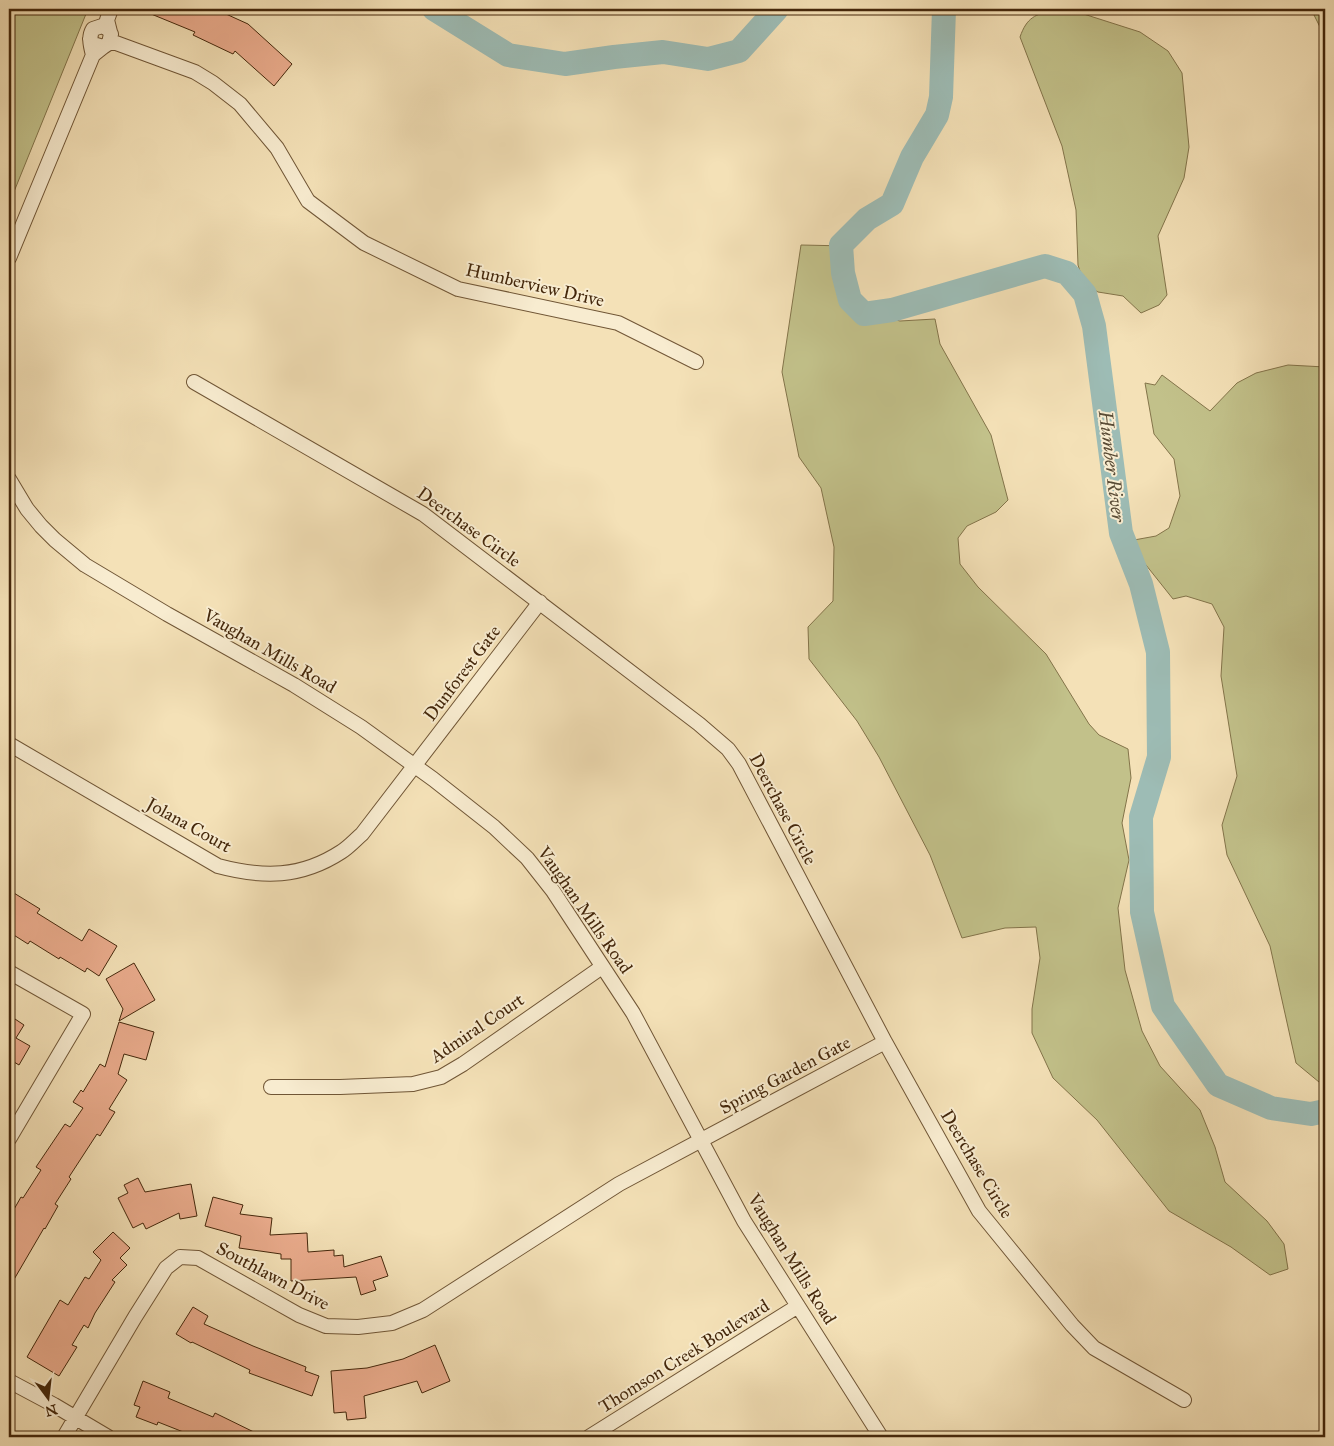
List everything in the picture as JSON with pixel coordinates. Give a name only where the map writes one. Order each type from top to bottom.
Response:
[{"type":"street","points":[[9,258],[104,35]]},
{"type":"street","name":"Humberview Drive","points":[[104,35],[195,72],[240,104],[278,148],[308,200],[364,243],[458,288],[618,323],[696,362]]},
{"type":"street","name":"Deerchase Circle","points":[[194,382],[423,514],[710,732],[728,749],[747,779],[885,1042],[979,1211],[1072,1325],[1094,1348],[1184,1400]]},
{"type":"street","name":"Vaughan Mills Road","points":[[9,479],[27,509],[41,526],[85,565],[325,704],[361,727],[494,827],[527,858],[553,892],[646,1035],[744,1221],[881,1437]]},
{"type":"street","name":"Dunforest Gate","points":[[415,766],[540,602]]},
{"type":"street","name":"Jolana Court","points":[[9,744],[218,866],[244,873],[273,875],[296,872],[342,852],[362,834],[415,766]]},
{"type":"street","name":"Admiral Court","points":[[271,1087],[413,1084],[441,1077],[463,1064],[602,966]]},
{"type":"street","points":[[9,972],[83,1014],[9,1139]]},
{"type":"street","name":"Spring Garden Gate","points":[[701,1140],[885,1042]]},
{"type":"street","name":"Southlawn Drive","points":[[64,1437],[166,1268],[180,1257],[198,1258],[299,1315],[326,1326],[358,1327],[392,1323],[423,1310],[619,1184],[701,1140]]},
{"type":"street","name":"Thomson Creek Boulevard","points":[[589,1437],[798,1306]]},
{"type":"street","points":[[9,1381],[108,1437]]},
{"type":"shaded area","points":[[9,9],[88,9],[9,204]]},
{"type":"shaded area","points":[[1054,9],[1068,9],[1140,32],[1168,51],[1182,73],[1189,147],[1184,178],[1158,236],[1167,295],[1159,305],[1141,313],[1123,296],[1098,292],[1084,284],[1078,265],[1076,210],[1062,146],[1020,37],[1032,18]]},
{"type":"shaded area","points":[[1311,9],[1325,9],[1325,94],[1321,88],[1322,31]]},
{"type":"shaded area","points":[[801,245],[848,246],[839,287],[849,307],[900,321],[935,319],[940,344],[991,435],[1008,500],[996,512],[967,526],[958,538],[960,564],[978,587],[1046,654],[1089,724],[1099,735],[1128,749],[1131,778],[1122,823],[1129,860],[1118,908],[1125,970],[1142,1031],[1160,1066],[1200,1110],[1215,1147],[1225,1182],[1267,1221],[1284,1244],[1288,1269],[1270,1275],[1231,1247],[1169,1211],[1097,1120],[1053,1078],[1032,1033],[1032,1009],[1040,958],[1036,927],[1005,928],[962,938],[930,855],[879,757],[857,721],[809,659],[808,627],[833,601],[834,547],[821,488],[799,457],[782,372]]},
{"type":"shaded area","points":[[1288,365],[1325,367],[1325,1087],[1296,1063],[1270,946],[1227,855],[1222,825],[1237,776],[1221,676],[1224,627],[1212,604],[1186,596],[1173,599],[1142,560],[1134,540],[1156,536],[1169,528],[1180,496],[1174,459],[1154,434],[1145,383],[1155,385],[1162,375],[1210,411],[1237,383],[1256,373]]},
{"type":"building","points":[[139,9],[215,9],[248,24],[292,64],[274,86],[235,51],[233,54],[193,35],[195,32]]},
{"type":"building","points":[[9,890],[40,909],[37,913],[82,941],[89,929],[117,946],[99,976],[87,968],[85,972],[30,941],[28,944],[9,932]]},
{"type":"building","points":[[134,963],[155,1000],[119,1021],[123,1009],[106,979]]},
{"type":"building","points":[[9,1015],[24,1025],[16,1038],[30,1046],[19,1065],[9,1059]]},
{"type":"building","points":[[119,1022],[154,1032],[146,1060],[124,1054],[118,1074],[127,1080],[109,1109],[115,1112],[100,1136],[97,1134],[69,1177],[71,1179],[55,1204],[58,1206],[9,1288],[9,1218],[21,1197],[23,1198],[41,1170],[36,1167],[65,1124],[70,1127],[83,1108],[73,1102],[81,1090],[83,1092],[100,1064],[105,1067]]},
{"type":"building","points":[[138,1178],[145,1192],[191,1184],[197,1216],[180,1219],[179,1213],[146,1229],[143,1223],[133,1228],[118,1198],[128,1193],[124,1185]]},
{"type":"building","points":[[213,1197],[243,1205],[240,1214],[272,1218],[270,1235],[307,1233],[308,1252],[334,1250],[334,1256],[343,1255],[344,1267],[381,1256],[388,1276],[373,1281],[376,1290],[361,1295],[356,1277],[291,1281],[291,1259],[281,1259],[281,1254],[239,1248],[241,1236],[205,1226]]},
{"type":"building","points":[[113,1232],[130,1248],[120,1258],[127,1265],[112,1280],[115,1282],[95,1313],[88,1328],[84,1325],[72,1345],[77,1347],[59,1376],[27,1357],[60,1300],[68,1305],[85,1277],[89,1279],[101,1260],[93,1252]]},
{"type":"building","points":[[193,1307],[208,1316],[204,1324],[306,1367],[305,1371],[319,1376],[312,1396],[249,1373],[250,1370],[191,1343],[176,1334]]},
{"type":"building","points":[[435,1345],[450,1381],[422,1393],[417,1381],[364,1396],[366,1418],[347,1420],[346,1412],[334,1413],[331,1371],[367,1368],[403,1359]]},
{"type":"building","points":[[143,1381],[170,1392],[168,1398],[213,1417],[215,1413],[264,1437],[196,1437],[158,1422],[157,1425],[136,1417],[140,1407],[134,1405]]},
{"type":"waterway","name":"Humber River","points":[[434,9],[508,55],[565,64],[663,52],[708,59],[739,51],[777,9]]},
{"type":"waterway","name":"Humber River","points":[[944,9],[941,97],[937,115],[912,157],[892,204],[867,219],[841,245],[843,273],[850,300],[864,314],[892,310],[1045,266],[1067,273],[1085,294],[1094,326],[1121,533],[1141,584],[1158,652],[1159,757],[1141,817],[1142,912],[1163,1006],[1218,1085],[1271,1108],[1311,1114],[1325,1111]]}]
